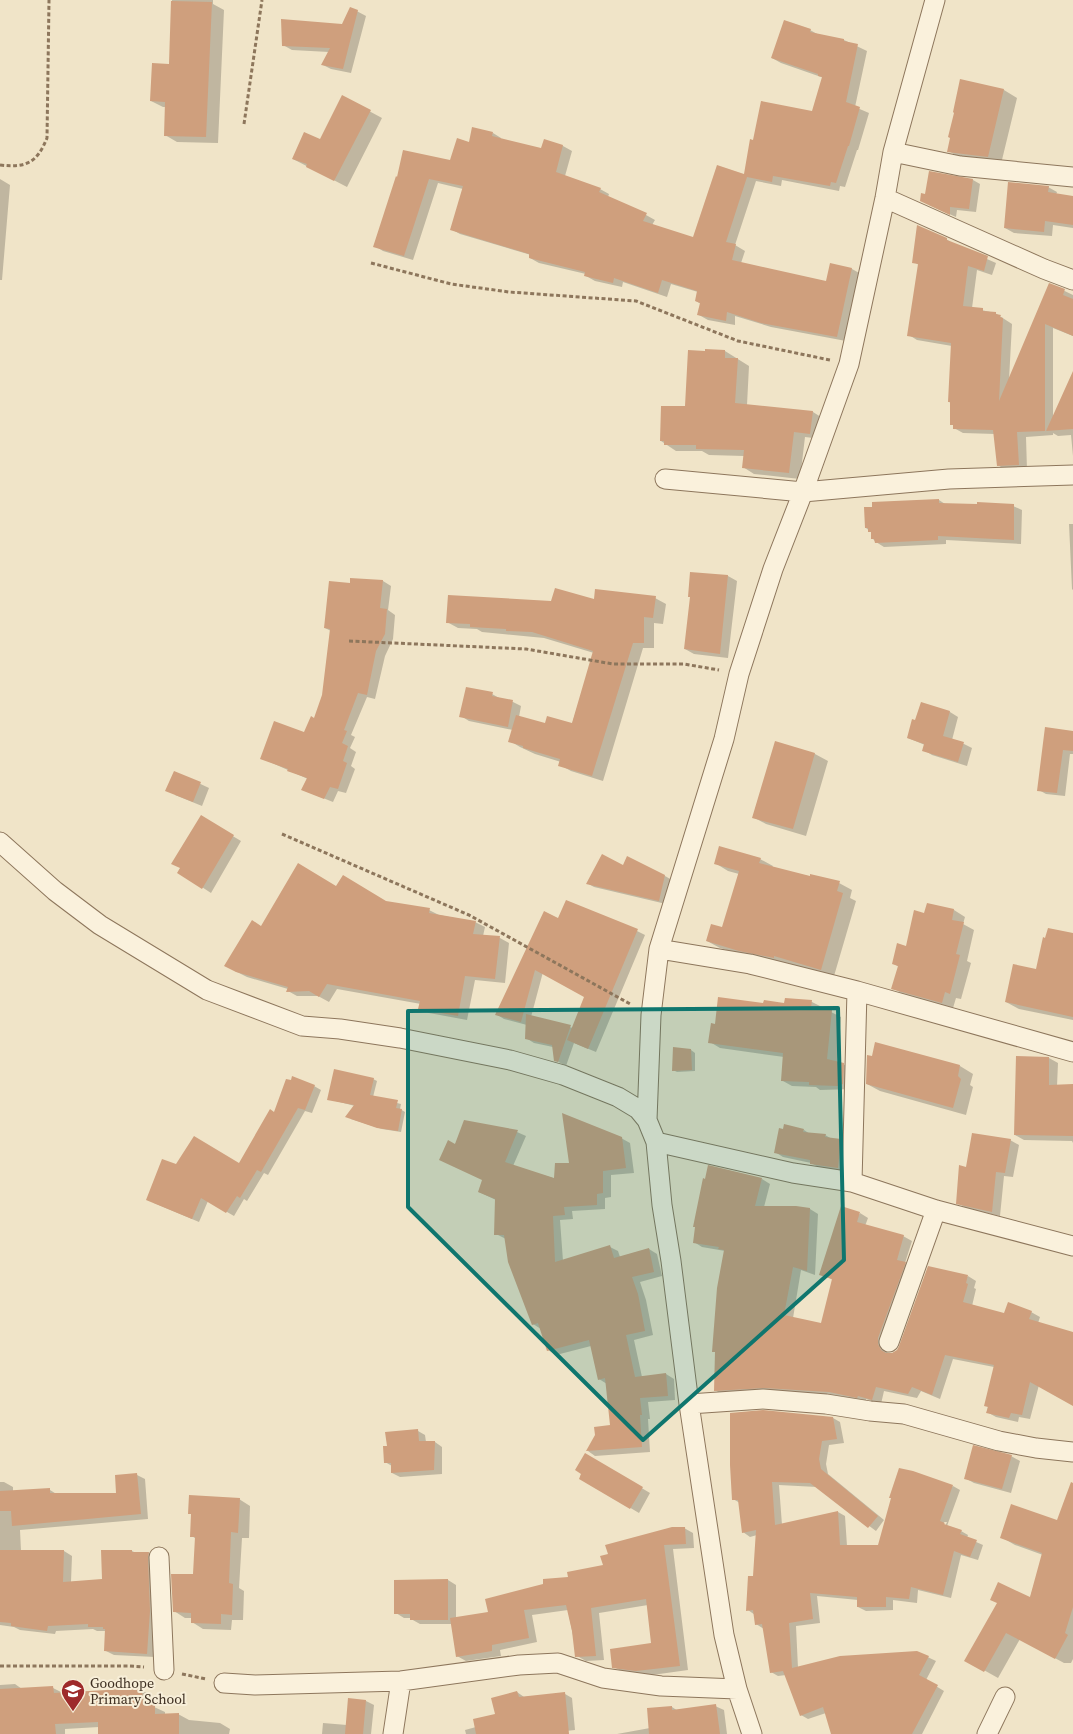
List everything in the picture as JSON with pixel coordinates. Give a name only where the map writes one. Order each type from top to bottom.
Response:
[{"type":"street","points":[[647,1120],[650,1015],[659,949],[724,739],[739,674],[773,569],[849,364],[885,198],[893,152],[935,0]]},
{"type":"street","points":[[893,152],[960,166],[1073,177]]},
{"type":"street","points":[[885,198],[1044,269],[1073,280]]},
{"type":"street","points":[[666,479],[803,492],[949,479],[1073,475]]},
{"type":"street","points":[[0,842],[55,891],[100,925],[207,990],[302,1026],[340,1029],[400,1038],[510,1060],[563,1075],[618,1097],[638,1109],[647,1120],[656,1142],[662,1205],[689,1404],[724,1635],[736,1689],[752,1734]]},
{"type":"street","points":[[659,949],[731,960],[857,991],[1073,1052]]},
{"type":"street","points":[[852,1182],[857,991]]},
{"type":"street","points":[[656,1142],[793,1173],[852,1182],[936,1210],[1073,1246]]},
{"type":"street","points":[[889,1342],[936,1210]]},
{"type":"street","points":[[689,1404],[762,1398],[826,1404],[904,1414],[999,1441],[1073,1452]]},
{"type":"street","points":[[159,1557],[164,1670]]},
{"type":"street","points":[[224,1683],[255,1685],[401,1681],[520,1664],[558,1663],[603,1678],[661,1686],[736,1689]]},
{"type":"street","points":[[393,1734],[401,1681]]},
{"type":"street","points":[[987,1734],[1005,1697]]},
{"type":"path","points":[[0,165],[16,167],[27,164],[43,148],[47,138],[49,0]]},
{"type":"path","points":[[244,124],[262,0]]},
{"type":"path","points":[[371,263],[451,284],[509,292],[636,301],[738,341],[849,364]]},
{"type":"path","points":[[349,641],[526,649],[612,664],[684,664],[739,674]]},
{"type":"path","points":[[282,834],[469,916],[650,1015]]},
{"type":"path","points":[[0,1666],[130,1666],[164,1670],[224,1683]]},
{"type":"highlighted area","points":[[838,1008],[844,1260],[643,1440],[408,1207],[408,1011]]},
{"type":"building","points":[[171,1],[212,2],[206,137],[164,136],[165,102],[150,101],[152,63],[169,64]]},
{"type":"building","points":[[350,7],[358,10],[343,69],[321,65],[330,48],[282,46],[281,19],[342,24]]},
{"type":"building","points":[[784,20],[811,29],[810,32],[858,44],[846,102],[860,107],[836,183],[831,182],[830,186],[773,176],[772,182],[747,177],[726,242],[736,244],[732,260],[826,281],[830,263],[852,268],[837,337],[761,323],[727,312],[726,321],[697,315],[700,303],[695,301],[697,291],[662,280],[658,293],[614,278],[613,283],[584,276],[585,272],[529,258],[529,254],[450,230],[463,186],[429,179],[404,256],[373,247],[397,177],[403,150],[450,160],[457,138],[469,142],[472,127],[493,132],[492,136],[541,148],[544,139],[563,145],[556,172],[601,188],[599,192],[647,213],[643,221],[693,237],[717,165],[744,174],[750,139],[753,140],[761,101],[812,111],[822,77],[771,58]]},
{"type":"building","points":[[960,79],[1004,89],[988,157],[947,152],[950,138],[948,137]]},
{"type":"building","points":[[342,95],[371,110],[334,181],[306,167],[307,164],[292,159],[304,132],[320,139]]},
{"type":"building","points":[[929,171],[973,179],[969,209],[950,207],[950,215],[920,201],[921,193],[925,194]]},
{"type":"building","points":[[1008,182],[1049,186],[1048,192],[1073,196],[1073,225],[1045,221],[1044,232],[1004,228]]},
{"type":"building","points":[[917,225],[947,238],[947,240],[988,256],[984,271],[968,266],[963,306],[983,308],[983,311],[996,312],[996,314],[1001,315],[1000,317],[1003,318],[999,401],[1049,283],[1065,289],[1063,295],[1073,299],[1073,336],[1045,324],[1045,431],[1017,432],[1019,465],[997,466],[993,430],[953,429],[953,425],[950,425],[950,402],[948,402],[951,343],[907,336],[918,264],[912,263]]},
{"type":"building","points":[[705,349],[725,350],[725,358],[738,358],[735,403],[813,411],[810,434],[794,432],[789,473],[742,468],[744,450],[696,449],[696,445],[664,445],[664,441],[660,441],[661,406],[685,406],[688,350],[705,351]]},
{"type":"building","points":[[1073,371],[1073,429],[1046,431]]},
{"type":"building","points":[[939,499],[939,503],[977,504],[977,502],[1014,504],[1014,540],[938,536],[938,540],[875,543],[874,539],[871,539],[871,532],[868,532],[868,528],[865,528],[864,507],[872,507],[872,502]]},
{"type":"building","points":[[690,572],[728,575],[720,654],[684,649],[690,597],[688,597]]},
{"type":"building","points":[[350,578],[383,580],[380,608],[387,609],[385,634],[376,651],[367,695],[358,693],[344,730],[347,731],[342,743],[348,746],[343,761],[347,763],[338,789],[330,787],[324,799],[301,790],[307,778],[260,759],[274,721],[304,732],[311,716],[314,718],[322,695],[330,629],[324,628],[329,581],[350,583]]},
{"type":"building","points":[[555,588],[594,599],[595,589],[656,596],[653,618],[644,617],[644,643],[633,643],[592,776],[558,766],[560,759],[508,742],[516,715],[545,723],[547,716],[572,723],[593,651],[532,632],[506,631],[506,629],[470,627],[470,624],[446,623],[448,595],[551,601]]},
{"type":"building","points":[[466,687],[493,692],[492,696],[513,700],[508,727],[459,717]]},
{"type":"building","points":[[921,702],[950,711],[943,736],[964,742],[958,762],[922,751],[924,744],[907,738],[912,719],[915,720]]},
{"type":"building","points":[[1045,727],[1073,731],[1073,751],[1063,750],[1057,793],[1037,791]]},
{"type":"building","points":[[775,741],[815,753],[793,829],[752,818]]},
{"type":"building","points":[[174,771],[201,782],[193,802],[165,791]]},
{"type":"building","points":[[201,815],[234,835],[202,889],[177,873],[180,868],[171,864]]},
{"type":"building","points":[[719,846],[761,858],[759,863],[810,876],[810,874],[840,881],[837,891],[843,893],[821,970],[774,956],[774,958],[739,951],[706,941],[711,924],[722,927],[739,871],[714,864]]},
{"type":"building","points":[[602,854],[623,865],[627,856],[665,875],[659,901],[586,884]]},
{"type":"building","points":[[298,863],[336,886],[343,875],[386,901],[430,908],[429,913],[476,921],[473,934],[500,936],[495,979],[465,976],[458,1016],[418,1009],[420,1001],[327,984],[319,997],[309,991],[286,992],[288,987],[236,972],[224,966],[252,920],[261,926]]},
{"type":"building","points":[[566,900],[638,929],[588,1049],[567,1040],[584,997],[535,970],[521,1022],[495,1015],[544,911],[558,918]]},
{"type":"building","points":[[927,903],[954,909],[952,920],[964,922],[956,954],[960,955],[950,994],[945,992],[942,1003],[891,989],[898,966],[892,964],[897,943],[906,946],[914,910],[924,913]]},
{"type":"building","points":[[1048,928],[1073,933],[1073,1017],[1005,1002],[1013,964],[1036,969],[1043,937],[1045,938]]},
{"type":"building","points":[[718,997],[763,1003],[764,1000],[784,1003],[785,998],[812,1000],[811,1008],[832,1010],[827,1059],[844,1063],[843,1084],[838,1086],[809,1085],[809,1082],[781,1081],[783,1053],[708,1043],[711,1023],[715,1024]]},
{"type":"building","points":[[526,1014],[571,1025],[558,1062],[554,1061],[552,1045],[525,1039]]},
{"type":"building","points":[[875,1042],[960,1065],[958,1076],[961,1079],[953,1108],[866,1084],[867,1055],[872,1056]]},
{"type":"building","points":[[673,1047],[691,1049],[692,1070],[672,1071]]},
{"type":"building","points":[[1016,1056],[1049,1057],[1049,1085],[1073,1084],[1073,1136],[1014,1135]]},
{"type":"building","points":[[334,1069],[374,1078],[370,1095],[398,1100],[396,1108],[402,1109],[398,1131],[377,1128],[345,1117],[354,1105],[327,1100]]},
{"type":"building","points":[[292,1076],[315,1085],[305,1110],[298,1108],[261,1172],[257,1170],[240,1198],[237,1196],[226,1213],[201,1198],[192,1219],[146,1200],[162,1159],[176,1164],[194,1136],[239,1163],[270,1109],[274,1112],[286,1079],[291,1080]]},
{"type":"building","points":[[562,1113],[622,1137],[626,1168],[603,1171],[603,1193],[597,1194],[597,1205],[564,1207],[565,1215],[553,1216],[555,1262],[610,1245],[614,1258],[649,1248],[654,1272],[632,1277],[638,1294],[645,1331],[626,1335],[635,1377],[666,1373],[668,1396],[640,1398],[642,1447],[586,1451],[595,1435],[594,1427],[610,1425],[605,1378],[598,1380],[589,1340],[547,1351],[538,1323],[532,1325],[508,1262],[504,1235],[494,1235],[495,1199],[478,1192],[482,1180],[439,1160],[448,1140],[455,1144],[464,1120],[518,1130],[505,1162],[554,1178],[555,1163],[569,1163]]},
{"type":"building","points":[[784,1124],[804,1129],[803,1132],[826,1134],[825,1137],[841,1139],[838,1168],[810,1164],[810,1160],[774,1153],[779,1128],[783,1129]]},
{"type":"building","points":[[972,1133],[1011,1139],[1005,1173],[996,1172],[992,1212],[956,1204],[959,1165],[966,1167]]},
{"type":"building","points":[[708,1165],[762,1178],[755,1206],[810,1208],[807,1271],[793,1267],[784,1315],[821,1323],[832,1279],[819,1275],[841,1206],[860,1212],[857,1222],[904,1235],[897,1260],[906,1262],[878,1338],[881,1350],[886,1353],[892,1353],[897,1350],[928,1266],[968,1275],[966,1283],[968,1284],[963,1302],[1004,1313],[1008,1302],[1032,1311],[1029,1319],[1073,1332],[1073,1406],[1030,1382],[1022,1415],[1011,1413],[1009,1418],[986,1413],[988,1407],[984,1406],[994,1365],[945,1355],[932,1395],[912,1387],[908,1394],[876,1387],[872,1400],[829,1392],[764,1388],[714,1391],[715,1352],[712,1352],[717,1288],[724,1250],[718,1249],[719,1247],[693,1243],[695,1227],[693,1227],[703,1178],[705,1179]]},
{"type":"building","points":[[763,1410],[833,1417],[837,1439],[822,1441],[819,1459],[821,1469],[878,1516],[868,1528],[810,1483],[772,1482],[775,1525],[838,1511],[840,1545],[878,1545],[891,1498],[889,1498],[899,1468],[953,1485],[940,1521],[962,1530],[960,1534],[977,1540],[970,1557],[954,1551],[943,1595],[911,1587],[909,1599],[886,1597],[886,1607],[857,1607],[857,1597],[810,1593],[813,1619],[789,1623],[792,1668],[840,1656],[917,1651],[929,1656],[919,1675],[938,1685],[912,1734],[831,1734],[823,1707],[800,1716],[783,1671],[770,1673],[762,1624],[755,1625],[753,1610],[746,1611],[748,1576],[753,1576],[756,1530],[742,1533],[738,1500],[732,1500],[730,1465],[730,1413]]},
{"type":"building","points":[[418,1429],[419,1441],[435,1441],[434,1470],[391,1473],[391,1463],[384,1463],[383,1446],[387,1446],[385,1432]]},
{"type":"building","points":[[973,1445],[1012,1455],[1002,1489],[964,1479]]},
{"type":"building","points":[[585,1453],[643,1487],[630,1509],[579,1479],[581,1474],[575,1470]]},
{"type":"building","points":[[137,1473],[141,1514],[12,1526],[11,1511],[0,1511],[0,1491],[50,1488],[50,1493],[116,1493],[115,1475]]},
{"type":"building","points":[[1071,1482],[1073,1483],[1073,1607],[1065,1633],[1068,1635],[1055,1659],[1006,1633],[984,1672],[964,1661],[997,1603],[990,1600],[998,1582],[1030,1597],[1042,1553],[1000,1538],[1011,1504],[1057,1520]]},
{"type":"building","points":[[189,1495],[240,1498],[238,1533],[231,1532],[229,1583],[233,1584],[232,1615],[221,1614],[221,1624],[191,1623],[191,1613],[173,1612],[171,1574],[193,1574],[195,1537],[190,1537],[191,1514],[188,1514]]},
{"type":"building","points":[[672,1527],[685,1527],[686,1544],[664,1545],[680,1666],[636,1671],[612,1668],[610,1649],[651,1643],[646,1599],[591,1608],[596,1656],[575,1657],[566,1605],[524,1610],[529,1638],[492,1645],[492,1651],[456,1657],[450,1618],[488,1612],[485,1599],[543,1584],[543,1579],[568,1577],[567,1572],[603,1565],[600,1556],[608,1554],[605,1545]]},
{"type":"building","points":[[0,1550],[64,1550],[63,1582],[102,1579],[101,1550],[149,1552],[150,1611],[147,1654],[104,1651],[105,1629],[103,1627],[88,1627],[88,1624],[48,1626],[47,1631],[11,1626],[11,1623],[0,1622]]},
{"type":"building","points":[[448,1579],[448,1620],[410,1620],[410,1614],[394,1614],[394,1580]]},
{"type":"building","points":[[53,1686],[54,1693],[142,1688],[143,1705],[155,1704],[155,1714],[179,1713],[179,1734],[98,1734],[98,1722],[55,1724],[56,1734],[0,1734],[0,1689]]},
{"type":"building","points":[[517,1691],[519,1697],[565,1692],[569,1734],[476,1734],[473,1719],[495,1714],[491,1698]]},
{"type":"building","points":[[348,1698],[366,1700],[363,1734],[345,1734]]},
{"type":"building","points":[[716,1704],[720,1734],[649,1734],[647,1708],[672,1706],[672,1710]]},
{"type":"place","name":"Goodhope Primary School","points":[[73,1712]]}]
